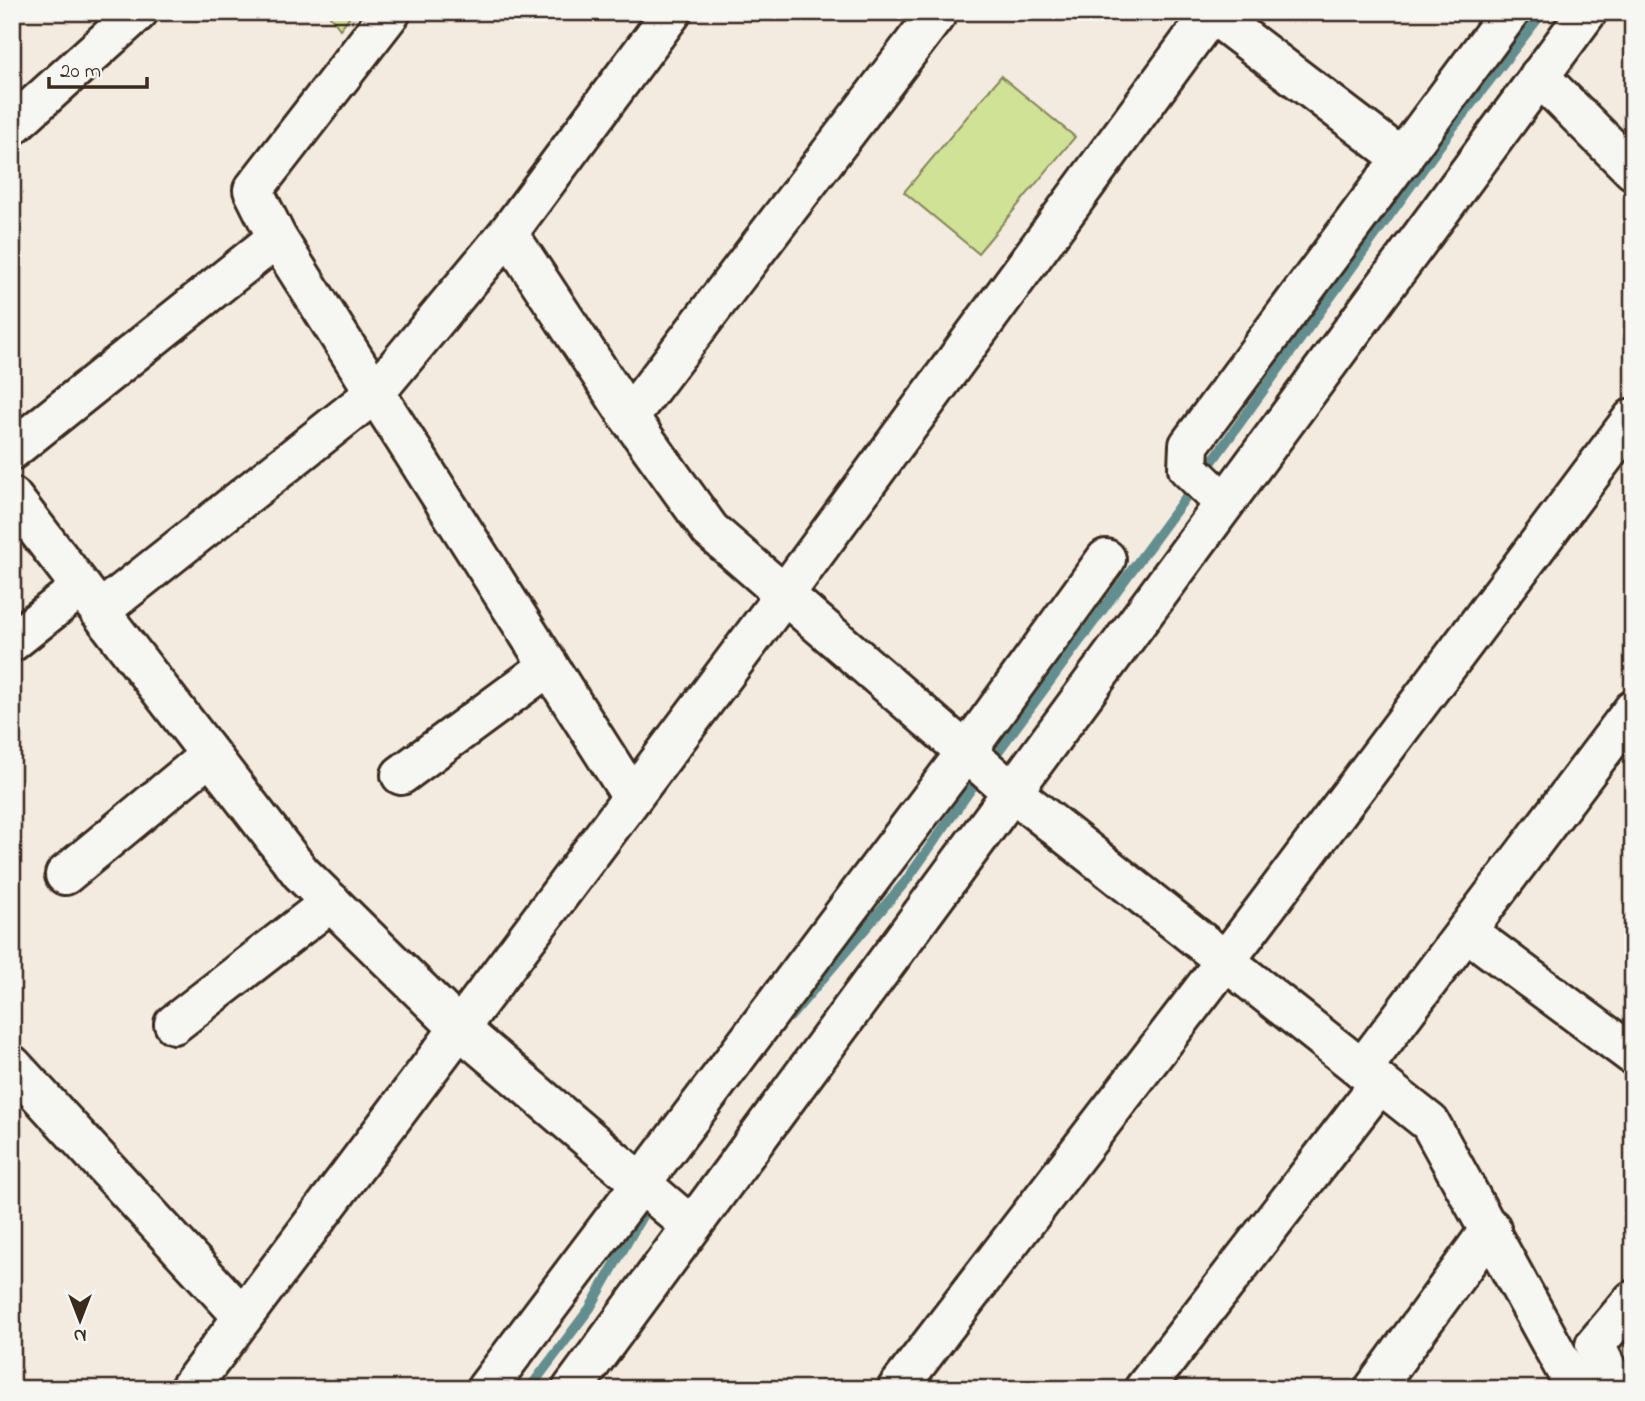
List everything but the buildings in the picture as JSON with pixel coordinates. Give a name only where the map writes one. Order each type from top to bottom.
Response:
[{"type":"street","points":[[12,126],[138,12]]},
{"type":"street","points":[[391,12],[253,190],[276,238],[632,797]]},
{"type":"street","points":[[12,642],[90,599],[375,393],[508,233],[672,12]]},
{"type":"street","points":[[629,417],[938,12]]},
{"type":"street","points":[[572,1389],[1223,502],[1587,12]]},
{"type":"street","points":[[189,1389],[784,595],[1211,13],[1403,159]]},
{"type":"street","points":[[1223,502],[1188,468],[1189,445],[1507,17],[1633,170]]},
{"type":"street","points":[[508,233],[629,417],[709,530],[1011,791],[1430,1123],[1491,1228],[1576,1389]]},
{"type":"street","points":[[12,450],[276,238]]},
{"type":"street","points":[[897,1389],[1225,961],[1633,418]]},
{"type":"street","points":[[12,497],[301,873],[459,1028],[691,1226]]},
{"type":"street","points":[[486,1389],[966,752],[1106,559]]},
{"type":"street","points":[[401,775],[549,666]]},
{"type":"street","points":[[1144,1389],[1371,1076],[1466,931],[1633,710]]},
{"type":"street","points":[[65,875],[210,755]]},
{"type":"street","points":[[174,1024],[331,902]]},
{"type":"street","points":[[1466,931],[1627,1039]]},
{"type":"street","points":[[12,1065],[243,1317]]},
{"type":"street","points":[[1376,1388],[1491,1228]]},
{"type":"street","points":[[1616,1389],[1595,1345],[1633,1300]]},
{"type":"green space","points":[[327,12],[353,12],[340,29]]},
{"type":"green space","points":[[1001,76],[1075,137],[978,253],[904,192]]},
{"type":"waterway","points":[[1203,474],[1451,130],[1543,12]]},
{"type":"waterway","points":[[991,761],[1194,486]]},
{"type":"waterway","points":[[790,1017],[906,881],[980,776]]},
{"type":"waterway","points":[[529,1389],[590,1308],[650,1202]]}]
